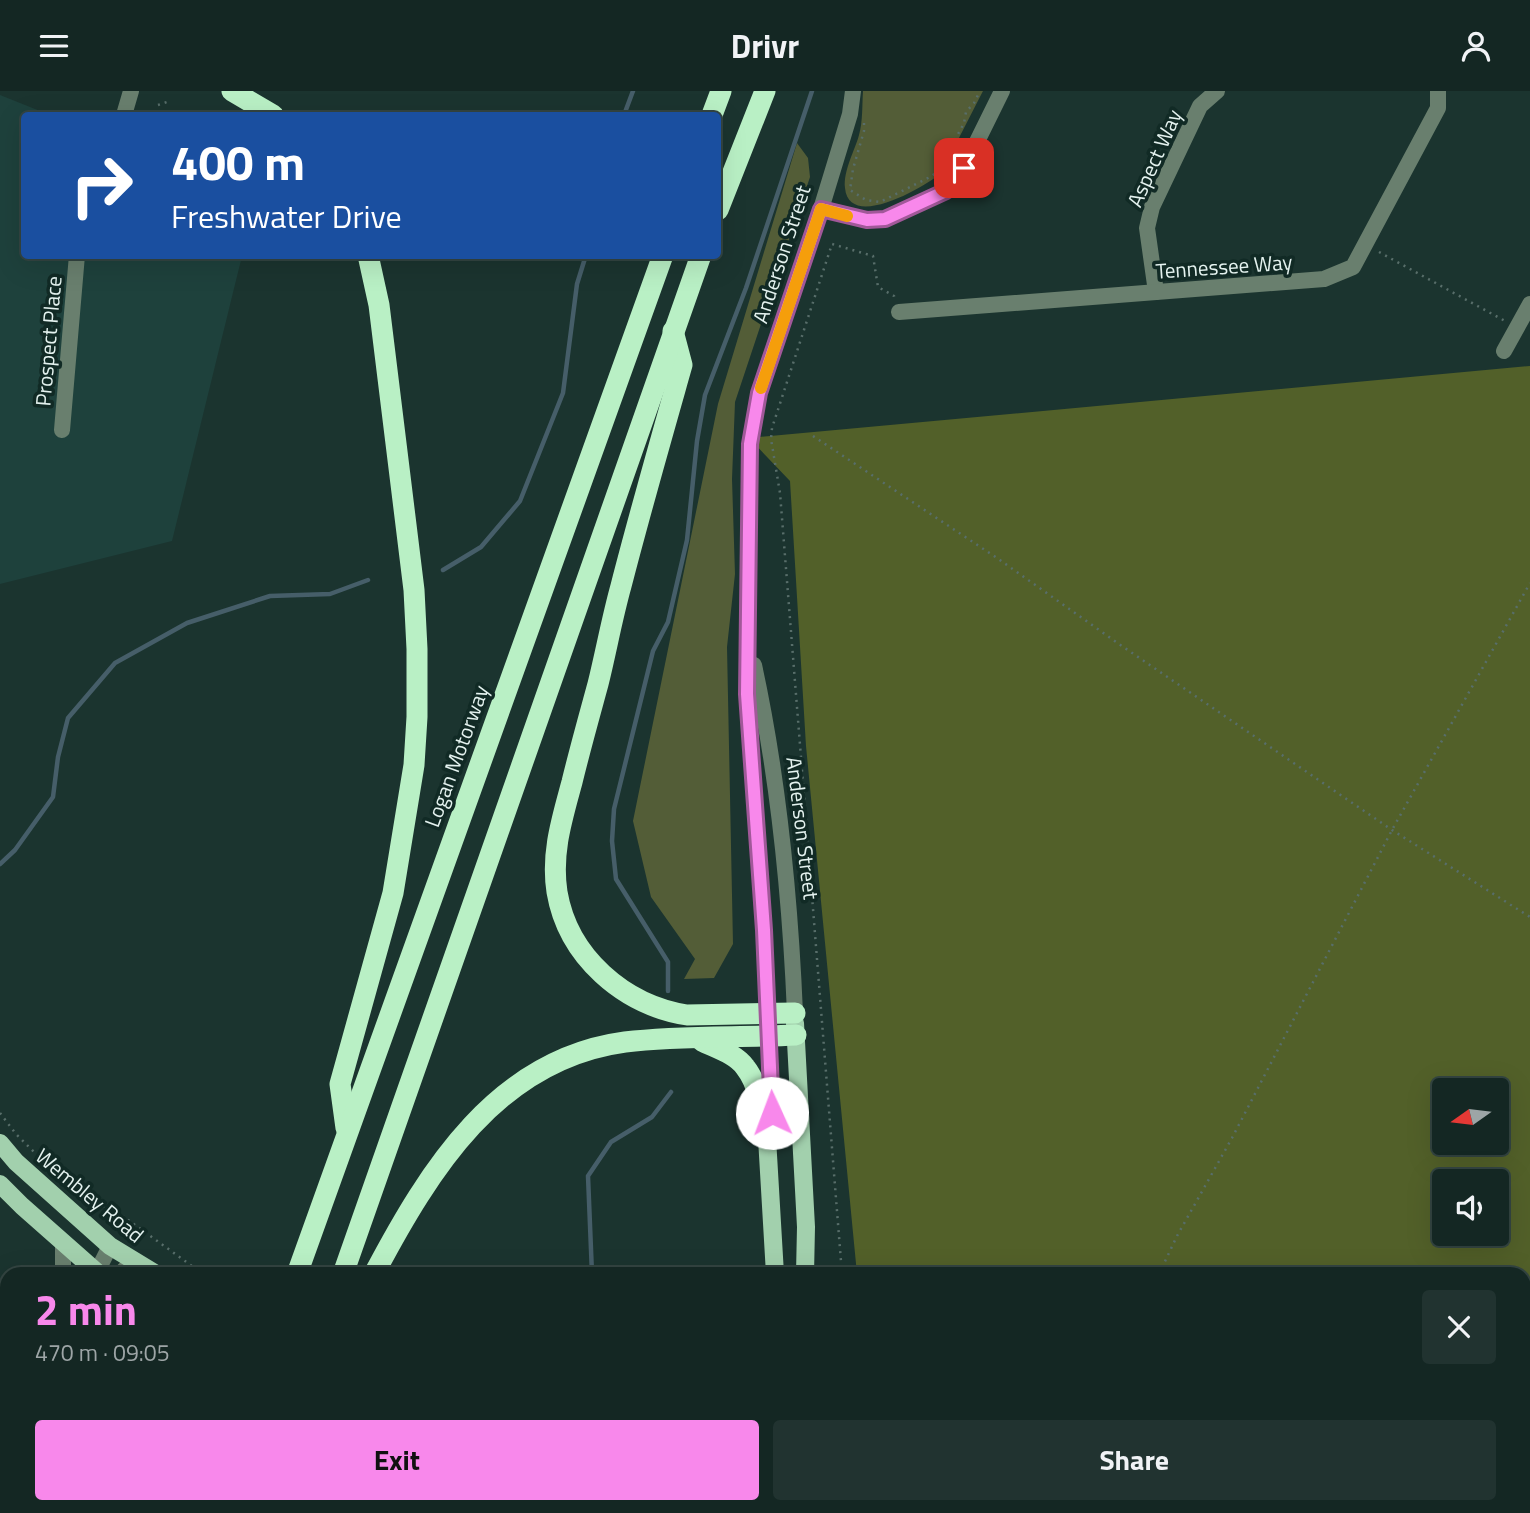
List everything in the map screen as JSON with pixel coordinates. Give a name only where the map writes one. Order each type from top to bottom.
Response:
[{"type":"highway","points":[[232,91],[269,112]]},
{"type":"highway","points":[[713,112],[721,91]]},
{"type":"highway","points":[[721,202],[765,91]]},
{"type":"highway","points":[[346,1133],[341,1084],[393,893],[414,765],[417,717],[413,578],[379,305],[369,259]]},
{"type":"highway","name":"Logan Motorway","points":[[299,1267],[662,259]]},
{"type":"highway","points":[[345,1267],[700,259]]},
{"type":"highway","points":[[673,331],[682,365],[620,589],[558,834],[555,853],[556,884],[562,911],[578,944],[603,975],[633,997],[670,1012],[687,1015],[795,1013]]},
{"type":"highway","points":[[378,1267],[410,1211],[446,1157],[481,1115],[511,1088],[551,1064],[600,1047],[648,1040],[796,1035]]},
{"type":"highway","points":[[696,1039],[723,1051],[746,1067],[761,1106],[767,1137]]},
{"type":"main road","name":"Anderson Street","points":[[795,1013],[806,1227],[805,1267]]},
{"type":"main road","name":"Anderson Street","points":[[767,1137],[775,1267]]},
{"type":"main road","name":"Wembley Road","points":[[0,1143],[16,1162],[110,1246],[125,1267]]},
{"type":"main road","points":[[0,1184],[90,1267]]},
{"type":"street","points":[[125,112],[131,91]]},
{"type":"street","name":"Anderson Street","points":[[767,1137],[772,1113],[768,1014],[747,694],[750,444],[759,393],[821,209],[850,114],[853,91]]},
{"type":"street","points":[[821,209],[867,220],[885,219],[946,191],[964,168],[1002,91]]},
{"type":"street","name":"Aspect Way","points":[[1156,292],[1147,228],[1152,208],[1200,106],[1217,91]]},
{"type":"street","name":"Tennessee Way","points":[[899,312],[1324,279],[1353,267],[1438,108],[1438,91]]},
{"type":"street","name":"Prospect Place","points":[[62,430],[77,259]]},
{"type":"street","points":[[1504,351],[1530,304]]},
{"type":"street","name":"Anderson Street","points":[[749,642],[760,692],[782,830],[790,904],[795,1013]]},
{"type":"street","points":[[63,1242],[63,1267]]},
{"type":"street","points":[[100,1267],[110,1246]]},
{"type":"path","points":[[864,123],[850,190],[859,193],[866,200],[880,202],[939,170],[964,123],[966,112],[980,91]]},
{"type":"path","points":[[158,104],[167,102]]},
{"type":"path","points":[[841,1267],[780,493],[771,439],[772,428],[832,244],[873,256],[878,288],[894,296],[899,312]]},
{"type":"path","points":[[1365,244],[1517,327]]},
{"type":"path","points":[[813,436],[997,558],[1392,830],[1530,917]]},
{"type":"path","points":[[1163,1267],[1392,830],[1530,583]]},
{"type":"path","points":[[0,1113],[16,1134],[54,1172],[194,1267]]},
{"type":"path","points":[[111,1222],[117,1213]]},
{"type":"shaded area","points":[[0,95],[42,112],[21,112],[21,259],[241,259],[172,541],[0,584]]},
{"type":"green space","points":[[863,91],[983,91],[941,173],[920,187],[888,202],[859,206],[850,200],[845,181],[860,130]]},
{"type":"green space","points":[[797,143],[808,158],[810,177],[735,402],[732,479],[735,574],[727,647],[733,944],[714,978],[684,979],[695,959],[651,897],[633,821],[718,404]]},
{"type":"green space","points":[[1530,366],[1530,1267],[856,1267],[806,746],[790,481],[749,438]]},
{"type":"waterway","points":[[625,112],[633,91]]},
{"type":"waterway","points":[[668,991],[668,962],[616,879],[612,841],[614,809],[653,651],[668,622],[687,540],[697,441],[705,395],[746,288],[812,91]]},
{"type":"waterway","points":[[443,570],[481,547],[520,501],[563,393],[577,284],[585,259]]},
{"type":"waterway","points":[[0,864],[15,850],[53,797],[58,757],[68,718],[115,663],[187,623],[270,596],[330,594],[368,580]]},
{"type":"waterway","points":[[592,1267],[588,1176],[611,1142],[652,1117],[671,1092]]},
{"type":"slow traffic","points":[[761,388],[821,209],[847,216]]},
{"type":"route","points":[[772,1113],[764,930],[747,694],[750,444],[759,393],[821,209],[867,220],[885,219],[946,191],[964,168]]}]
